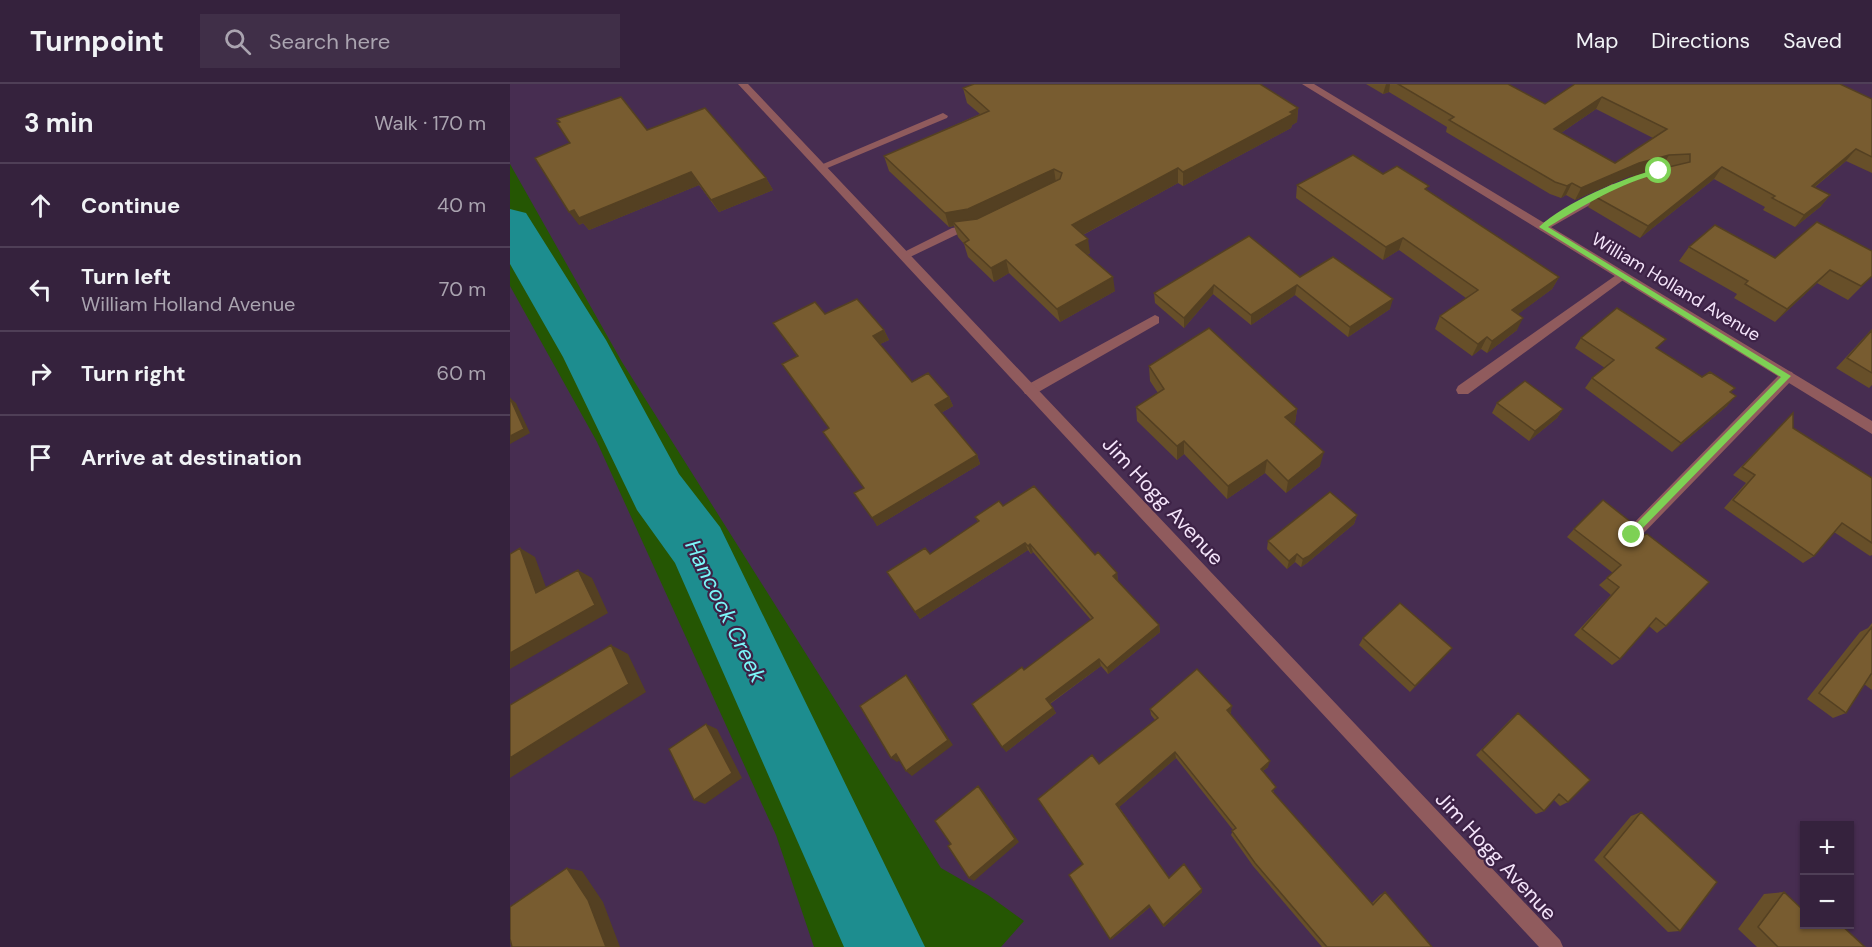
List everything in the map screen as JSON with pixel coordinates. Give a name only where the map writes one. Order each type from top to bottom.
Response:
[{"type":"street","name":"Jim Hogg Avenue","points":[[743,84],[1552,947]]},
{"type":"street","name":"William Holland Avenue","points":[[1307,84],[1872,428]]},
{"type":"street","points":[[821,167],[943,116]]},
{"type":"street","points":[[1542,227],[1591,198],[1628,181]]},
{"type":"street","points":[[903,255],[956,231],[986,224]]},
{"type":"street","points":[[1463,390],[1622,275]]},
{"type":"street","points":[[1030,390],[1155,320]]},
{"type":"street","points":[[1632,535],[1787,376]]},
{"type":"green space","points":[[510,164],[622,362],[941,868],[988,895],[1024,921],[1001,947],[814,947],[776,835],[597,442],[510,286]]},
{"type":"building","points":[[974,84],[1260,84],[1298,108],[1290,112],[1293,114],[1193,167],[1183,172],[1178,168],[1072,225],[1088,239],[1076,245],[1113,277],[1057,309],[1006,260],[991,268],[964,243],[969,240],[953,222],[977,219],[1060,179],[1062,173],[1054,169],[968,209],[945,213],[884,156],[989,111],[963,88]]},
{"type":"building","points":[[1398,84],[1508,84],[1545,104],[1575,84],[1840,84],[1872,99],[1872,157],[1856,149],[1812,186],[1830,195],[1804,215],[1722,167],[1648,226],[1594,196],[1635,175],[1690,162],[1690,154],[1669,155],[1639,163],[1581,188],[1572,183],[1567,186],[1555,182],[1449,120],[1454,117]],"holes":[[[1602,97],[1667,129],[1615,163],[1554,129]]]},
{"type":"building","points":[[621,97],[647,130],[705,108],[766,178],[711,200],[691,172],[579,218],[574,210],[569,212],[535,158],[570,143],[557,123],[560,122],[557,119]]},
{"type":"building","points":[[1353,155],[1383,174],[1397,166],[1429,186],[1425,189],[1559,277],[1512,310],[1523,318],[1492,341],[1487,337],[1478,344],[1440,316],[1478,290],[1403,238],[1386,247],[1297,185]]},
{"type":"building","points":[[1817,222],[1872,251],[1872,276],[1861,286],[1830,270],[1787,309],[1745,284],[1748,281],[1689,247],[1715,225],[1775,258]]},
{"type":"building","points":[[1249,236],[1300,277],[1333,257],[1393,299],[1350,327],[1297,285],[1251,315],[1214,285],[1184,318],[1154,293]]},
{"type":"building","points":[[857,299],[884,330],[873,336],[912,382],[928,373],[949,397],[935,405],[977,455],[872,518],[854,493],[864,488],[823,432],[829,428],[782,364],[798,356],[773,323],[815,302],[825,314]]},
{"type":"building","points":[[1617,308],[1666,339],[1656,348],[1702,377],[1710,372],[1735,388],[1730,392],[1736,396],[1681,443],[1592,378],[1614,360],[1581,338]]},
{"type":"building","points":[[1209,328],[1297,409],[1285,417],[1324,452],[1288,481],[1267,460],[1228,486],[1184,441],[1177,446],[1136,407],[1164,389],[1149,366]]},
{"type":"building","points":[[1872,330],[1872,373],[1847,358]]},
{"type":"building","points":[[1525,381],[1563,409],[1535,431],[1497,403]]},
{"type":"building","points":[[510,398],[524,429],[510,436]]},
{"type":"building","points":[[1793,413],[1793,428],[1872,478],[1872,543],[1842,523],[1814,556],[1733,500],[1755,475],[1742,467]]},
{"type":"building","points":[[1034,486],[1095,555],[1098,552],[1117,573],[1113,576],[1159,625],[1107,668],[1099,659],[1046,699],[1053,708],[1002,747],[972,704],[1022,667],[1024,670],[1093,618],[1030,544],[1028,546],[1025,543],[915,612],[887,572],[925,548],[930,554],[979,521],[975,517],[999,501],[1003,506]]},
{"type":"building","points":[[1330,492],[1357,515],[1309,556],[1303,559],[1297,554],[1289,561],[1268,541]]},
{"type":"building","points":[[1603,500],[1632,523],[1630,528],[1634,534],[1641,536],[1647,534],[1709,582],[1666,626],[1656,618],[1620,659],[1582,629],[1619,587],[1607,578],[1621,565],[1574,529]]},
{"type":"building","points":[[520,548],[536,593],[578,570],[595,605],[510,653],[510,554]]},
{"type":"building","points":[[1400,603],[1452,648],[1415,686],[1363,638]]},
{"type":"building","points":[[1872,627],[1872,674],[1846,713],[1819,693]]},
{"type":"building","points":[[611,645],[629,684],[510,758],[510,705]]},
{"type":"building","points":[[1197,669],[1232,706],[1227,710],[1270,761],[1261,769],[1276,787],[1272,791],[1373,905],[1385,892],[1432,947],[1327,947],[1255,863],[1232,831],[1236,828],[1175,752],[1116,804],[1169,878],[1184,864],[1202,889],[1163,925],[1149,905],[1110,939],[1069,875],[1083,864],[1038,799],[1092,755],[1099,764],[1158,718],[1150,709]]},
{"type":"building","points":[[906,675],[948,740],[906,771],[896,754],[891,758],[860,706]]},
{"type":"building","points":[[1518,713],[1590,780],[1568,802],[1559,794],[1544,811],[1482,750]]},
{"type":"building","points":[[706,724],[732,773],[694,800],[669,749]]},
{"type":"building","points":[[978,786],[1015,839],[969,878],[948,846],[951,844],[935,821]]},
{"type":"building","points":[[1641,812],[1717,882],[1680,931],[1604,857]]},
{"type":"building","points":[[567,868],[588,900],[606,947],[512,947],[510,907]]},
{"type":"building","points":[[1784,892],[1800,907],[1800,929],[1845,929],[1865,947],[1778,947],[1758,927]]},
{"type":"waterway","name":"Hancock Creek","points":[[510,224],[588,354],[658,492],[698,546],[885,947]]},
{"type":"route","points":[[1632,535],[1787,376],[1542,227],[1591,198],[1643,175],[1659,171]]}]
